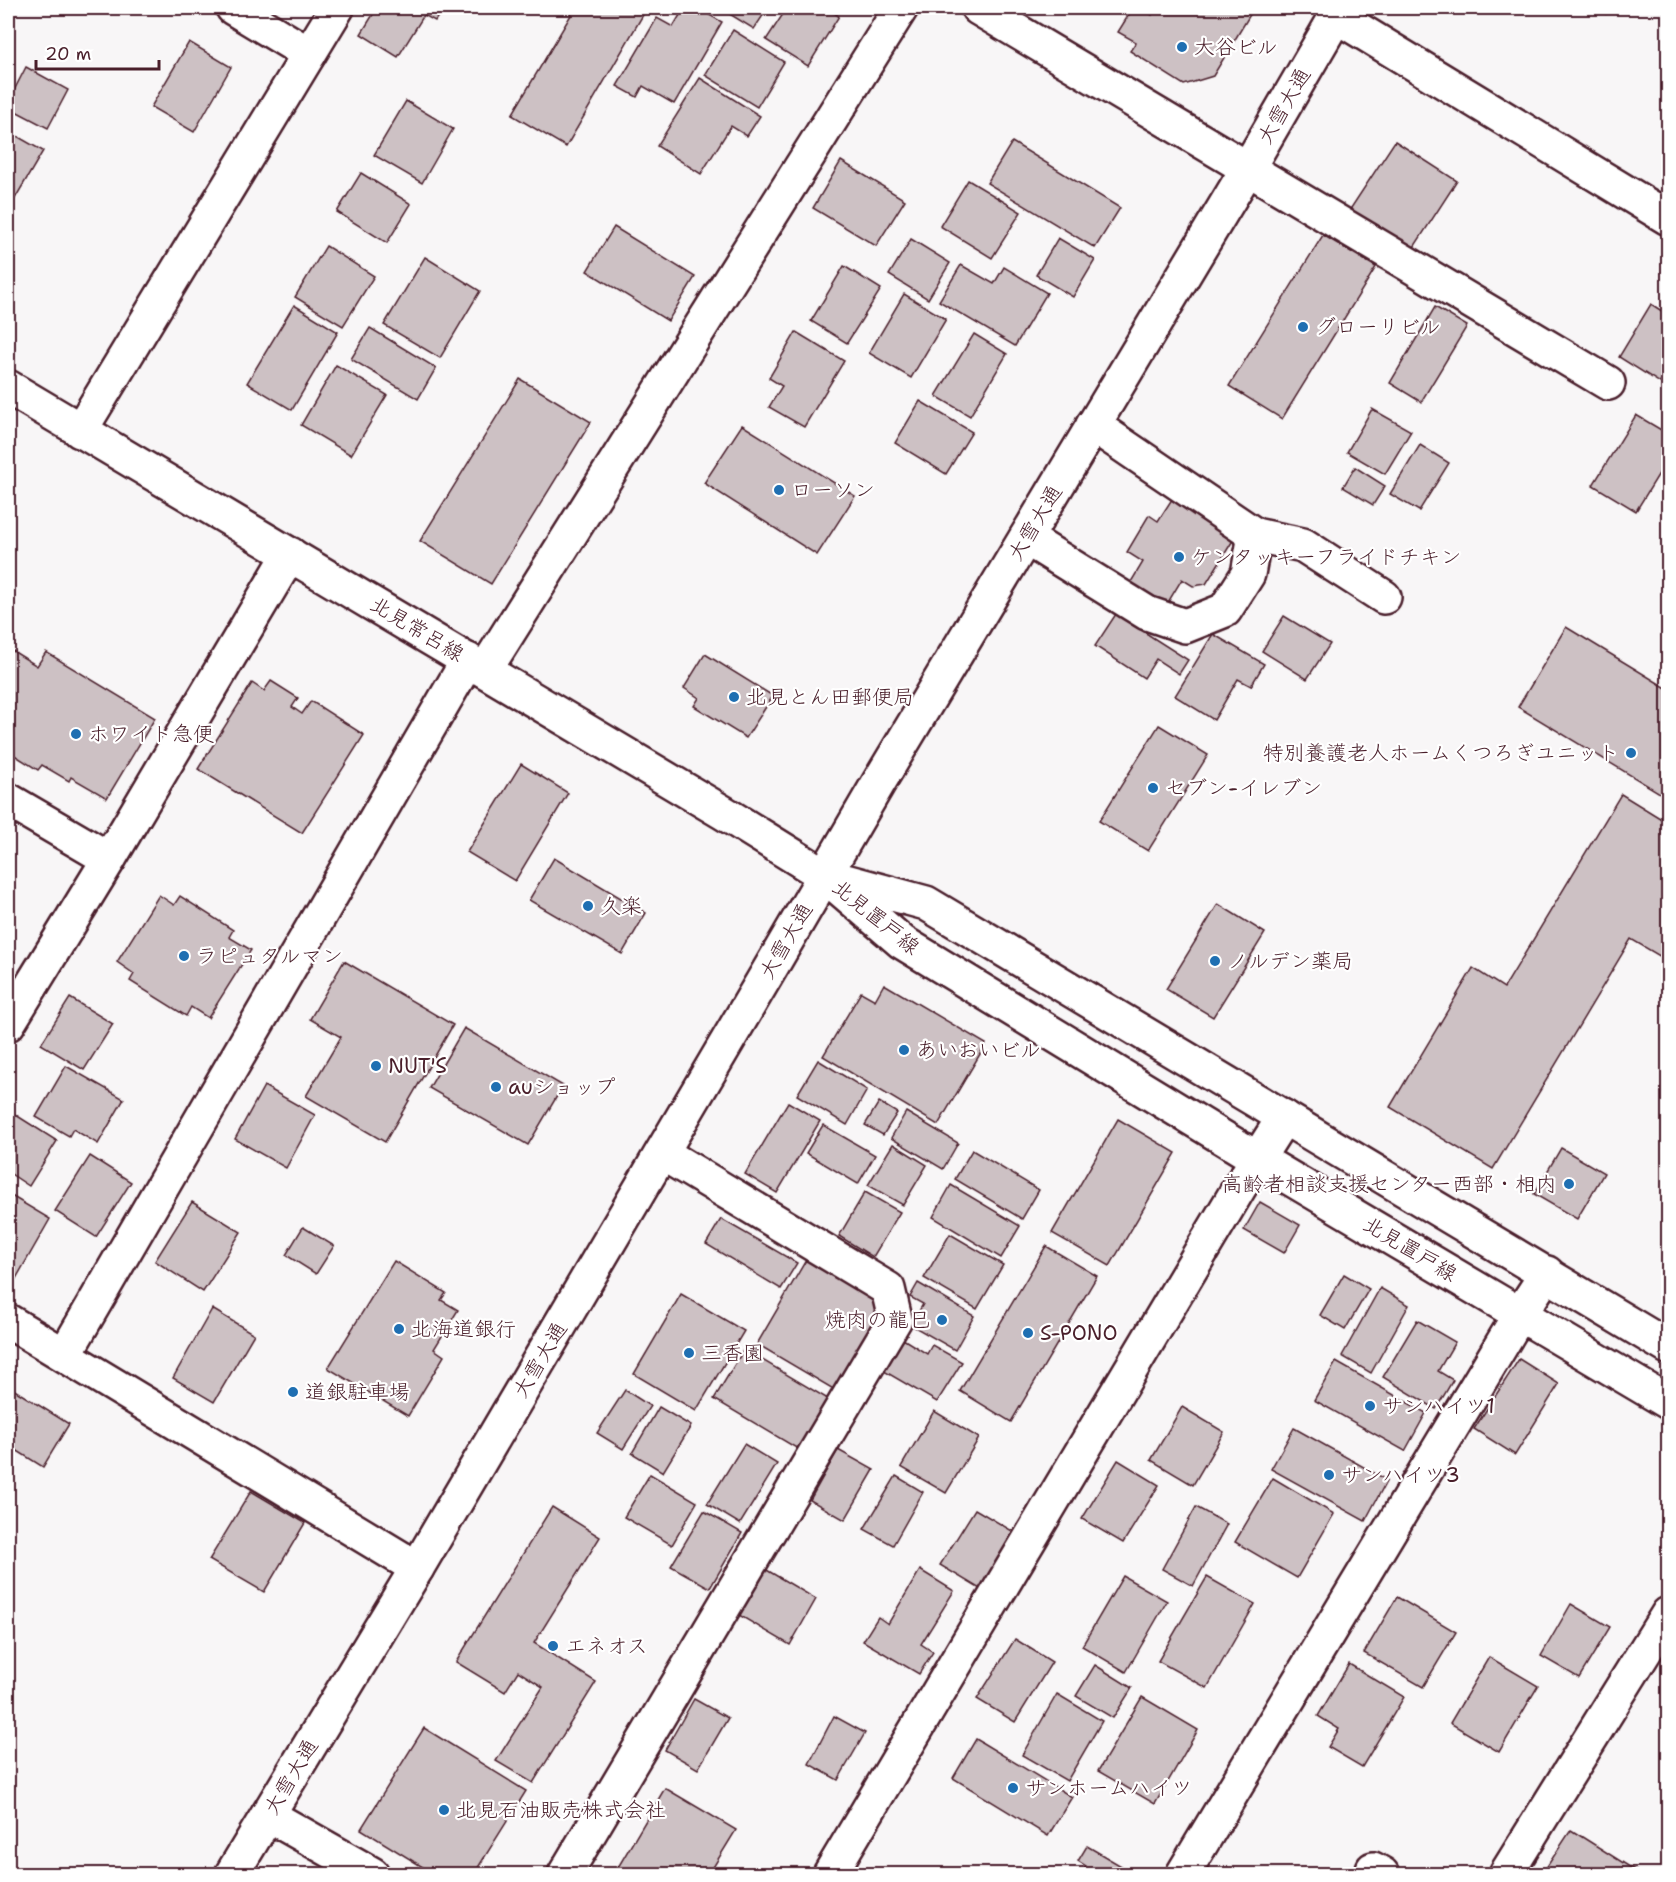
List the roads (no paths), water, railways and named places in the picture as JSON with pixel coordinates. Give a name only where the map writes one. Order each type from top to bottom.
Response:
[{"type":"main road","points":[[233,8],[309,54]]},
{"type":"main road","points":[[80,431],[337,8]]},
{"type":"main road","points":[[64,1354],[476,665],[901,8]]},
{"type":"main road","points":[[978,8],[1608,383]]},
{"type":"main road","points":[[1339,12],[1668,218]]},
{"type":"main road","name":"大雪大通","points":[[232,1875],[417,1568],[824,875],[1339,12]]},
{"type":"main road","name":"北見常呂線","points":[[8,387],[824,875]]},
{"type":"main road","points":[[1093,425],[1255,535],[1303,545],[1384,597]]},
{"type":"main road","points":[[1026,538],[1147,613],[1185,626],[1225,610],[1248,574],[1255,535]]},
{"type":"main road","points":[[8,1024],[290,554]]},
{"type":"main road","points":[[8,800],[109,859]]},
{"type":"main road","name":"北見置戸線","points":[[824,875],[926,903],[1668,1347]]},
{"type":"main road","name":"北見置戸線","points":[[824,875],[902,942],[1258,1159],[1668,1402]]},
{"type":"main road","points":[[830,1875],[1284,1117]]},
{"type":"main road","points":[[565,1875],[895,1319],[888,1289],[662,1153]]},
{"type":"main road","points":[[1183,1875],[1520,1314],[1547,1273]]},
{"type":"main road","points":[[8,1321],[417,1568]]},
{"type":"main road","points":[[1506,1875],[1668,1614]]},
{"type":"main road","points":[[268,1815],[372,1875]]},
{"type":"place","name":"大谷ビル","points":[[1182,47]]},
{"type":"place","name":"グローリビル","points":[[1303,327]]},
{"type":"place","name":"ローソン","points":[[779,490]]},
{"type":"place","name":"ケンタッキーフライドチキン","points":[[1179,557]]},
{"type":"place","name":"北見とん田郵便局","points":[[734,697]]},
{"type":"place","name":"ホワイト急便","points":[[76,734]]},
{"type":"place","name":"特別養護老人ホームくつろぎユニット","points":[[1631,753]]},
{"type":"place","name":"セブン-イレブン","points":[[1153,788]]},
{"type":"place","name":"久楽","points":[[588,906]]},
{"type":"place","name":"ラピュタルマン","points":[[184,956]]},
{"type":"place","name":"ノルデン薬局","points":[[1215,961]]},
{"type":"place","name":"あいおいビル","points":[[904,1050]]},
{"type":"place","name":"NUT'S","points":[[376,1066]]},
{"type":"place","name":"auショップ","points":[[496,1087]]},
{"type":"place","name":"高齢者相談支援センター西部・相内","points":[[1569,1184]]},
{"type":"place","name":"焼肉の龍巳","points":[[942,1320]]},
{"type":"place","name":"北海道銀行","points":[[399,1329]]},
{"type":"place","name":"S-PONO","points":[[1028,1333]]},
{"type":"place","name":"三香園","points":[[689,1353]]},
{"type":"place","name":"道銀駐車場","points":[[293,1392]]},
{"type":"place","name":"サンハイツ1","points":[[1370,1406]]},
{"type":"place","name":"サンハイツ3","points":[[1329,1475]]},
{"type":"place","name":"エネオス","points":[[553,1646]]},
{"type":"place","name":"サンホームハイツ","points":[[1013,1788]]},
{"type":"place","name":"北見石油販売株式会社","points":[[444,1810]]}]
